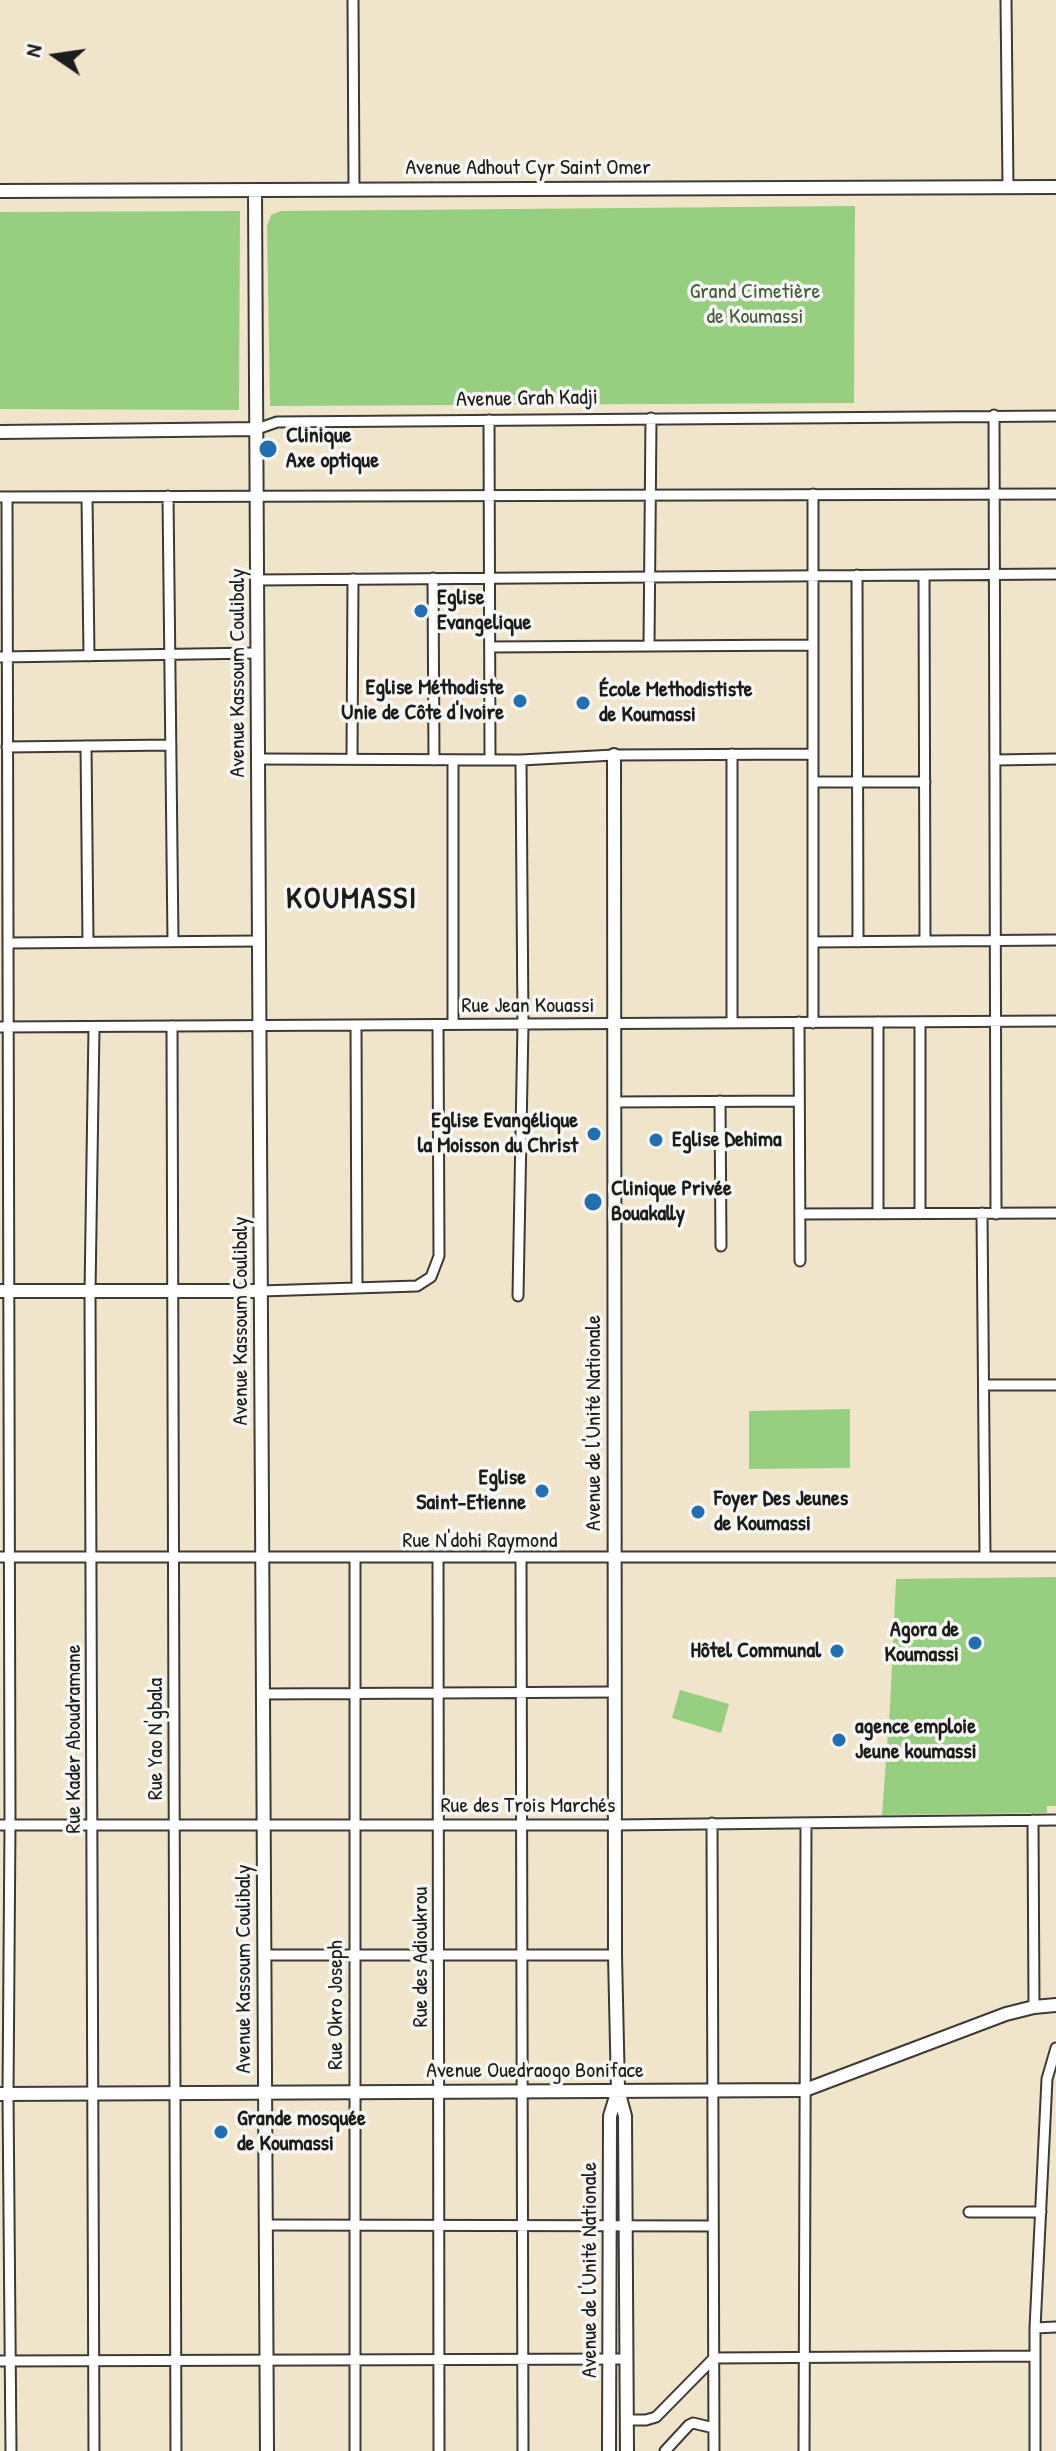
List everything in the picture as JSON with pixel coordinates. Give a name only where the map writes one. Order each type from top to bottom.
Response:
[{"type":"street","points":[[353,0],[354,189]]},
{"type":"street","points":[[1006,0],[1008,187]]},
{"type":"street","name":"Avenue Adhout Cyr Saint Omer","points":[[0,191],[1056,187]]},
{"type":"street","name":"Avenue Kassoum Coulibaly","points":[[255,192],[267,2451]]},
{"type":"street","points":[[994,415],[996,1214]]},
{"type":"street","name":"Avenue Grah Kadji","points":[[0,432],[257,429],[277,422],[1056,416]]},
{"type":"street","points":[[649,646],[651,418]]},
{"type":"street","points":[[489,420],[490,760]]},
{"type":"street","points":[[813,494],[813,1023]]},
{"type":"street","points":[[11,2451],[6,2361],[4,2094],[4,1027],[8,943],[4,844],[7,747],[3,497],[1056,494]]},
{"type":"street","points":[[168,496],[173,941]]},
{"type":"street","points":[[87,497],[89,656]]},
{"type":"street","points":[[257,580],[1056,574]]},
{"type":"street","points":[[857,575],[858,942]]},
{"type":"street","points":[[924,575],[925,941]]},
{"type":"street","points":[[433,578],[434,760]]},
{"type":"street","points":[[352,759],[353,579]]},
{"type":"street","points":[[490,647],[813,645]]},
{"type":"street","points":[[4,657],[258,653]]},
{"type":"street","points":[[7,747],[171,745]]},
{"type":"street","points":[[86,746],[88,942]]},
{"type":"street","points":[[732,754],[732,1023]]},
{"type":"street","points":[[258,759],[521,760],[614,755],[813,754]]},
{"type":"street","name":"Avenue de l'Unité Nationale","points":[[614,755],[615,1955],[618,2090],[610,2116],[626,2359],[627,2451]]},
{"type":"street","points":[[995,760],[1056,759]]},
{"type":"street","points":[[453,760],[453,1024]]},
{"type":"street","points":[[518,1296],[523,1024],[521,760]]},
{"type":"street","points":[[813,782],[925,782]]},
{"type":"street","points":[[813,942],[1056,940]]},
{"type":"street","points":[[8,943],[259,941]]},
{"type":"street","name":"Rue Jean Kouassi","points":[[4,1027],[1056,1021]]},
{"type":"street","points":[[799,1022],[800,1261]]},
{"type":"street","points":[[878,1022],[878,1214]]},
{"type":"street","points":[[920,1022],[920,1214]]},
{"type":"street","points":[[356,1025],[357,1288]]},
{"type":"street","points":[[4,1291],[261,1291],[417,1286],[431,1277],[439,1256],[438,1025]]},
{"type":"street","name":"Rue Yao N'gbala","points":[[172,1026],[176,2451]]},
{"type":"street","name":"Rue Kader Aboudramane","points":[[94,1027],[90,1293],[94,2451]]},
{"type":"street","points":[[720,1101],[721,1246]]},
{"type":"street","points":[[614,1102],[799,1101]]},
{"type":"street","points":[[982,1213],[985,1557]]},
{"type":"street","points":[[800,1214],[1056,1213]]},
{"type":"street","points":[[984,1385],[1056,1385]]},
{"type":"street","name":"Rue N'dohi Raymond","points":[[5,1558],[1056,1557]]},
{"type":"street","name":"Rue Okro Joseph","points":[[355,1558],[355,2451]]},
{"type":"street","name":"Rue des Adioukrou","points":[[438,1559],[439,2451]]},
{"type":"street","points":[[521,1559],[523,2451]]},
{"type":"street","points":[[263,1694],[615,1692]]},
{"type":"street","points":[[1033,1820],[1034,2007]]},
{"type":"street","name":"Rue des Trois Marchés","points":[[5,1825],[615,1825],[1056,1820]]},
{"type":"street","points":[[712,1823],[714,2451]]},
{"type":"street","points":[[804,2451],[806,1823]]},
{"type":"street","points":[[265,1955],[615,1955]]},
{"type":"street","name":"Avenue Ouedraogo Boniface","points":[[4,2094],[805,2090],[1006,2014],[1056,2005]]},
{"type":"street","points":[[1035,2451],[1035,2328],[1047,2079],[1056,2048]]},
{"type":"street","points":[[969,2212],[1041,2212]]},
{"type":"street","points":[[266,2225],[713,2226]]},
{"type":"street","name":"Avenue de l'Unité Nationale","points":[[609,2451],[610,2359],[618,2225]]},
{"type":"street","points":[[1035,2328],[1056,2327]]},
{"type":"street","points":[[627,2420],[656,2417],[714,2358],[1035,2356]]},
{"type":"street","points":[[6,2361],[626,2359]]},
{"type":"street","points":[[665,2451],[693,2423],[714,2428]]},
{"type":"green space","name":"Grand Cimetière de Koumassi","points":[[855,206],[854,403],[270,406],[267,226],[271,215],[281,211]]},
{"type":"green space","points":[[240,211],[239,410],[0,409],[0,212]]},
{"type":"green space","points":[[850,1409],[850,1468],[749,1469],[749,1411]]},
{"type":"green space","name":"Agora de Koumassi","points":[[1056,1577],[1056,1806],[1047,1806],[1047,1813],[882,1815],[896,1579]]},
{"type":"green space","points":[[680,1690],[729,1704],[721,1733],[672,1718]]},
{"type":"place","name":"Clinique Axe optique","points":[[268,449]]},
{"type":"place","name":"Eglise Evangelique","points":[[421,611]]},
{"type":"place","name":"Eglise Méthodiste Unie de Côte d'Ivoire","points":[[520,701]]},
{"type":"place","name":"École Methodististe de Koumassi","points":[[583,703]]},
{"type":"place","name":"Eglise Evangélique la Moisson du Christ","points":[[594,1134]]},
{"type":"place","name":"Eglise Dehima","points":[[656,1140]]},
{"type":"place","name":"Clinique Privée Bouakally","points":[[593,1202]]},
{"type":"place","name":"Eglise Saint-Etienne","points":[[542,1491]]},
{"type":"place","name":"Foyer Des Jeunes de Koumassi","points":[[698,1512]]},
{"type":"place","name":"Agora de Koumassi","points":[[975,1643]]},
{"type":"place","name":"Hôtel Communal","points":[[837,1651]]},
{"type":"place","name":"agence emploie Jeune koumassi","points":[[839,1740]]},
{"type":"place","name":"Grande mosquée de Koumassi","points":[[221,2132]]},
{"type":"district","name":"KOUMASSI","points":[[352,900]]}]
